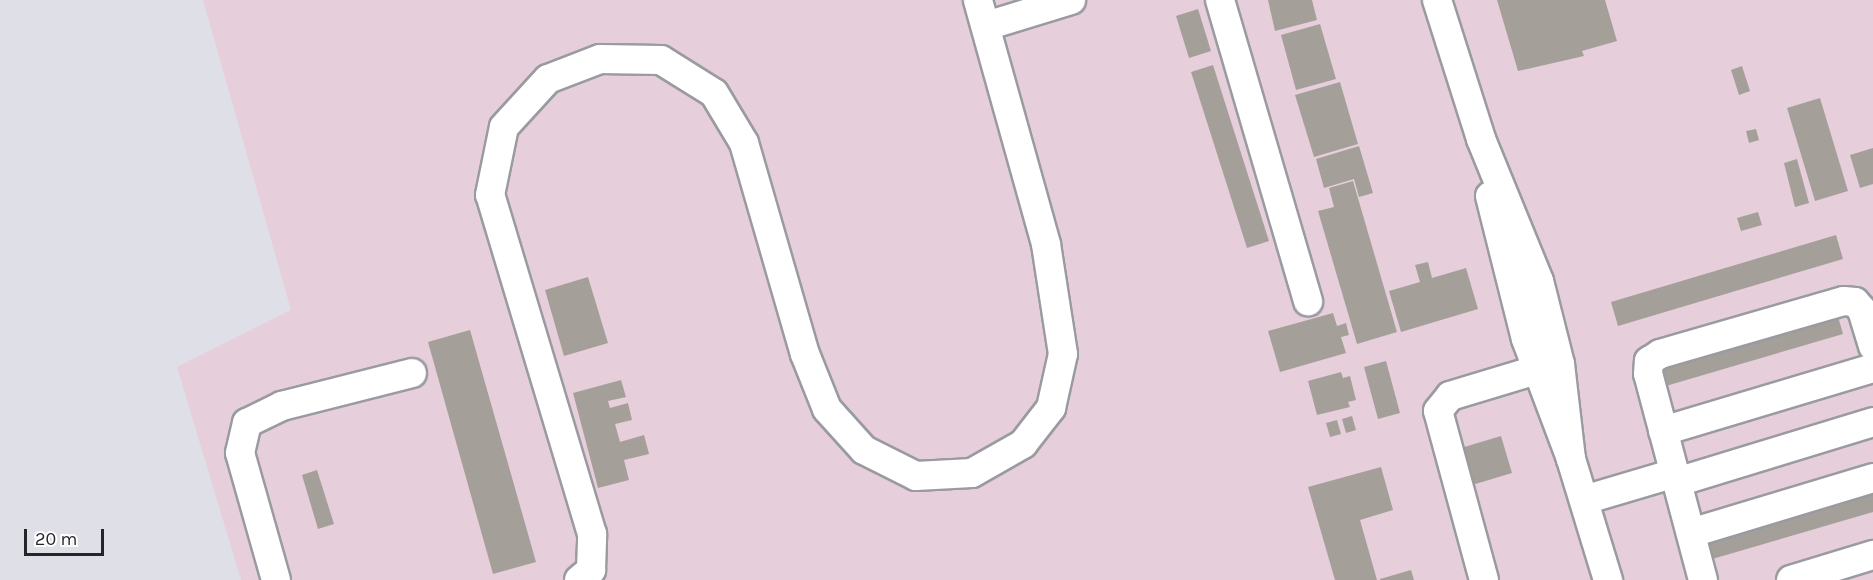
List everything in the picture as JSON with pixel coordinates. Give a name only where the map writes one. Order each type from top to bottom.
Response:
[{"type":"lane","points":[[579,580],[591,570],[592,534],[490,195],[504,127],[548,78],[600,59],[661,60],[714,93],[744,143],[805,354],[827,410],[864,450],[916,476],[972,473],[1023,444],[1051,408],[1063,354],[1046,244],[982,13],[1071,0]]},
{"type":"lane","points":[[1220,0],[1308,302]]},
{"type":"lane","points":[[1437,0],[1481,140],[1539,281],[1553,331],[1566,400],[1571,459]]},
{"type":"lane","points":[[1481,140],[1502,250],[1536,370],[1571,459],[1608,580]]},
{"type":"lane","points":[[1703,580],[1647,368],[1659,354],[1844,301],[1855,302],[1862,310],[1873,346]]},
{"type":"lane","points":[[1663,431],[1873,368]]},
{"type":"lane","points":[[1484,580],[1438,411],[1450,396],[1536,370]]},
{"type":"lane","points":[[276,580],[240,453],[247,423],[282,406],[412,373]]},
{"type":"lane","points":[[1584,500],[1873,422]]},
{"type":"lane","points":[[1691,533],[1873,478]]},
{"type":"lane","points":[[1791,580],[1873,555]]},
{"type":"shaded area","points":[[203,0],[1873,0],[1873,580],[241,580],[177,367],[291,310]]},
{"type":"building","points":[[1268,0],[1312,0],[1317,20],[1275,31]]},
{"type":"building","points":[[1497,0],[1605,0],[1617,41],[1582,51],[1584,56],[1518,71]]},
{"type":"building","points":[[1198,9],[1211,51],[1189,58],[1176,16]]},
{"type":"building","points":[[1320,24],[1336,79],[1296,90],[1281,35]]},
{"type":"building","points":[[1213,65],[1269,241],[1247,248],[1191,72]]},
{"type":"building","points":[[1742,66],[1750,91],[1739,95],[1731,70]]},
{"type":"building","points":[[1340,82],[1358,144],[1314,157],[1295,95]]},
{"type":"building","points":[[1820,98],[1848,191],[1815,201],[1787,108]]},
{"type":"building","points":[[1756,129],[1759,140],[1749,143],[1746,131]]},
{"type":"building","points":[[1359,146],[1373,193],[1359,197],[1354,179],[1324,188],[1316,159]]},
{"type":"building","points":[[1873,148],[1873,184],[1860,188],[1850,155]]},
{"type":"building","points":[[1797,159],[1809,203],[1795,207],[1784,163]]},
{"type":"building","points":[[1353,181],[1397,332],[1357,344],[1318,211],[1334,207],[1329,188]]},
{"type":"building","points":[[1758,212],[1762,225],[1741,231],[1737,218]]},
{"type":"building","points":[[1836,235],[1843,259],[1618,326],[1611,302]]},
{"type":"building","points":[[1428,262],[1432,278],[1466,268],[1478,309],[1401,332],[1389,291],[1420,282],[1415,265]]},
{"type":"building","points":[[588,277],[608,343],[564,356],[545,290]]},
{"type":"building","points":[[1831,292],[1843,334],[1659,388],[1646,347]]},
{"type":"building","points":[[1333,313],[1337,326],[1346,323],[1349,335],[1341,337],[1346,353],[1280,372],[1268,331]]},
{"type":"building","points":[[470,330],[536,562],[493,574],[428,342]]},
{"type":"building","points":[[1386,361],[1400,413],[1378,419],[1364,367]]},
{"type":"building","points":[[1341,372],[1343,378],[1350,376],[1356,400],[1348,402],[1350,407],[1317,415],[1308,381]]},
{"type":"building","points":[[621,380],[626,397],[608,401],[610,408],[628,403],[632,420],[615,424],[620,442],[644,435],[649,454],[624,460],[629,480],[598,488],[573,393]]},
{"type":"building","points":[[1352,416],[1356,430],[1346,433],[1342,419]]},
{"type":"building","points":[[1337,420],[1341,434],[1330,437],[1326,423]]},
{"type":"building","points":[[1501,436],[1512,473],[1472,485],[1461,448]]},
{"type":"building","points":[[1381,467],[1393,510],[1360,520],[1377,580],[1335,580],[1308,487]]},
{"type":"building","points":[[1873,468],[1873,512],[1709,560],[1698,520]]},
{"type":"building","points":[[317,470],[334,524],[318,529],[302,475]]},
{"type":"building","points":[[1411,570],[1414,580],[1380,580],[1380,579]]}]
